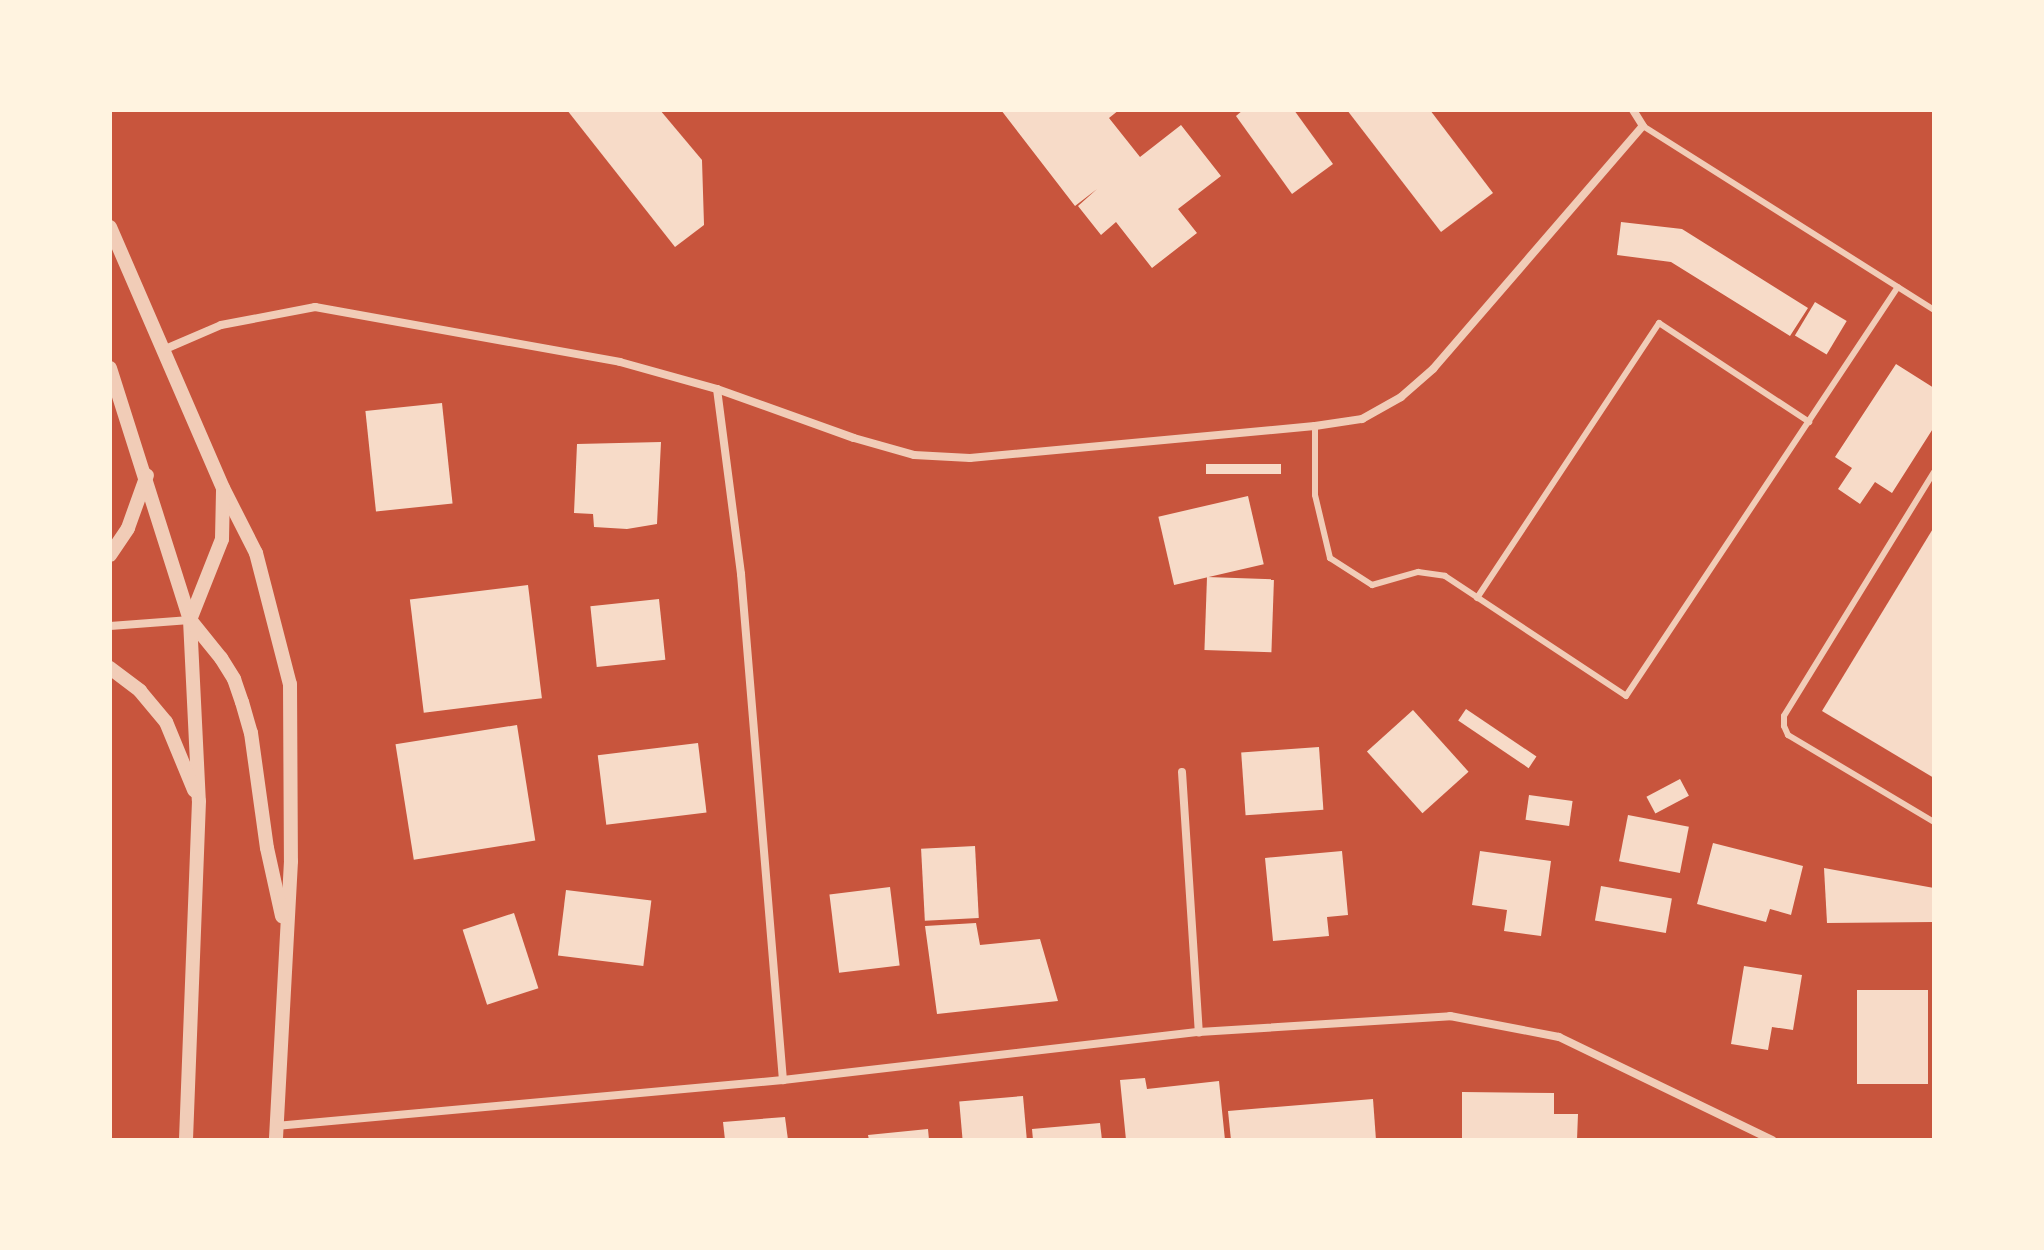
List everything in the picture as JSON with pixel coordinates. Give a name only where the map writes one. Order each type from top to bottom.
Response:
[{"type":"street","points":[[163,350],[221,325],[315,307],[620,362],[717,389],[854,438],[914,455],[970,458],[1362,419],[1401,397],[1433,369],[1643,126],[1633,110]]},
{"type":"street","points":[[110,227],[223,488],[256,553],[290,684],[291,861],[275,1133],[783,1080],[1199,1032],[1450,1016],[1559,1037],[1772,1140]]},
{"type":"street","points":[[110,368],[147,475],[190,620],[199,801],[186,1140]]},
{"type":"street","points":[[717,389],[741,574],[783,1080]]},
{"type":"street","points":[[110,555],[128,528],[147,475]]},
{"type":"street","points":[[190,620],[206,589],[222,539],[223,488]]},
{"type":"street","points":[[110,626],[190,620]]},
{"type":"street","points":[[190,620],[234,679],[248,723],[267,848],[285,930]]},
{"type":"street","points":[[110,668],[140,691],[166,722],[199,801]]},
{"type":"street","points":[[1182,772],[1199,1032]]},
{"type":"lane","points":[[1643,126],[1934,310]]},
{"type":"lane","points":[[1315,426],[1315,495],[1330,558],[1372,585],[1418,572],[1445,576],[1626,696],[1898,287]]},
{"type":"lane","points":[[1477,598],[1659,323],[1809,422]]},
{"type":"lane","points":[[1934,472],[1784,716],[1784,726],[1788,735],[1934,822]]},
{"type":"building","points":[[567,110],[660,110],[702,160],[704,225],[675,247]]},
{"type":"building","points":[[1001,110],[1119,110],[1109,118],[1140,157],[1181,125],[1221,176],[1178,209],[1197,233],[1152,268],[1116,222],[1101,235],[1078,206],[1097,189],[1075,206]]},
{"type":"building","points":[[1243,110],[1294,110],[1333,164],[1292,194],[1236,116]]},
{"type":"building","points":[[1347,110],[1430,110],[1493,193],[1441,232]]},
{"type":"building","points":[[1621,222],[1682,229],[1808,308],[1790,336],[1671,262],[1617,255]]},
{"type":"building","points":[[1815,302],[1847,321],[1827,354],[1795,335]]},
{"type":"building","points":[[1896,364],[1934,388],[1934,427],[1892,493],[1875,482],[1860,504],[1838,489],[1852,468],[1835,457]]},
{"type":"building","points":[[442,403],[453,503],[376,511],[365,411]]},
{"type":"building","points":[[661,442],[657,524],[627,529],[594,527],[593,514],[574,513],[577,444]]},
{"type":"building","points":[[1206,464],[1281,464],[1281,474],[1206,474]]},
{"type":"building","points":[[1248,496],[1264,564],[1174,585],[1158,517]]},
{"type":"building","points":[[1934,527],[1934,778],[1822,711]]},
{"type":"building","points":[[1207,577],[1274,579],[1271,652],[1204,650]]},
{"type":"building","points":[[528,585],[542,698],[424,713],[410,600]]},
{"type":"building","points":[[659,599],[665,660],[597,667],[590,606]]},
{"type":"building","points":[[1466,709],[1536,757],[1529,768],[1458,721]]},
{"type":"building","points":[[1413,710],[1469,772],[1422,813],[1367,751]]},
{"type":"building","points":[[517,725],[535,841],[414,860],[396,744]]},
{"type":"building","points":[[698,743],[707,812],[606,825],[598,755]]},
{"type":"building","points":[[1319,747],[1323,810],[1246,815],[1241,752]]},
{"type":"building","points":[[1680,779],[1689,796],[1655,814],[1646,797]]},
{"type":"building","points":[[1529,795],[1573,801],[1569,826],[1526,820]]},
{"type":"building","points":[[1628,815],[1689,827],[1680,873],[1619,861]]},
{"type":"building","points":[[1713,843],[1803,866],[1791,915],[1770,909],[1766,922],[1697,904]]},
{"type":"building","points":[[975,846],[979,918],[925,921],[921,849]]},
{"type":"building","points":[[1342,851],[1348,915],[1327,917],[1329,936],[1273,941],[1265,858]]},
{"type":"building","points":[[1480,851],[1551,861],[1541,936],[1504,931],[1507,910],[1472,905]]},
{"type":"building","points":[[1824,868],[1934,888],[1934,922],[1827,923]]},
{"type":"building","points":[[1601,886],[1672,899],[1666,933],[1595,920]]},
{"type":"building","points":[[890,887],[900,965],[839,973],[829,894]]},
{"type":"building","points":[[566,890],[651,900],[643,966],[558,956]]},
{"type":"building","points":[[514,913],[538,988],[487,1005],[463,930]]},
{"type":"building","points":[[976,923],[980,945],[1040,939],[1058,1001],[937,1014],[925,926]]},
{"type":"building","points":[[1744,966],[1802,975],[1793,1030],[1772,1027],[1768,1050],[1731,1044]]},
{"type":"building","points":[[1857,990],[1928,990],[1928,1084],[1857,1084]]},
{"type":"building","points":[[1145,1078],[1147,1089],[1219,1081],[1225,1140],[1126,1140],[1120,1080]]},
{"type":"building","points":[[1462,1092],[1554,1093],[1554,1114],[1578,1114],[1577,1140],[1462,1140]]},
{"type":"building","points":[[1023,1096],[1027,1140],[963,1140],[959,1102]]},
{"type":"building","points":[[1373,1099],[1376,1140],[1231,1140],[1228,1111]]},
{"type":"building","points":[[785,1117],[788,1140],[725,1140],[723,1122]]},
{"type":"building","points":[[1100,1123],[1102,1140],[1033,1140],[1032,1129]]},
{"type":"building","points":[[928,1129],[929,1140],[869,1140],[868,1135]]}]
